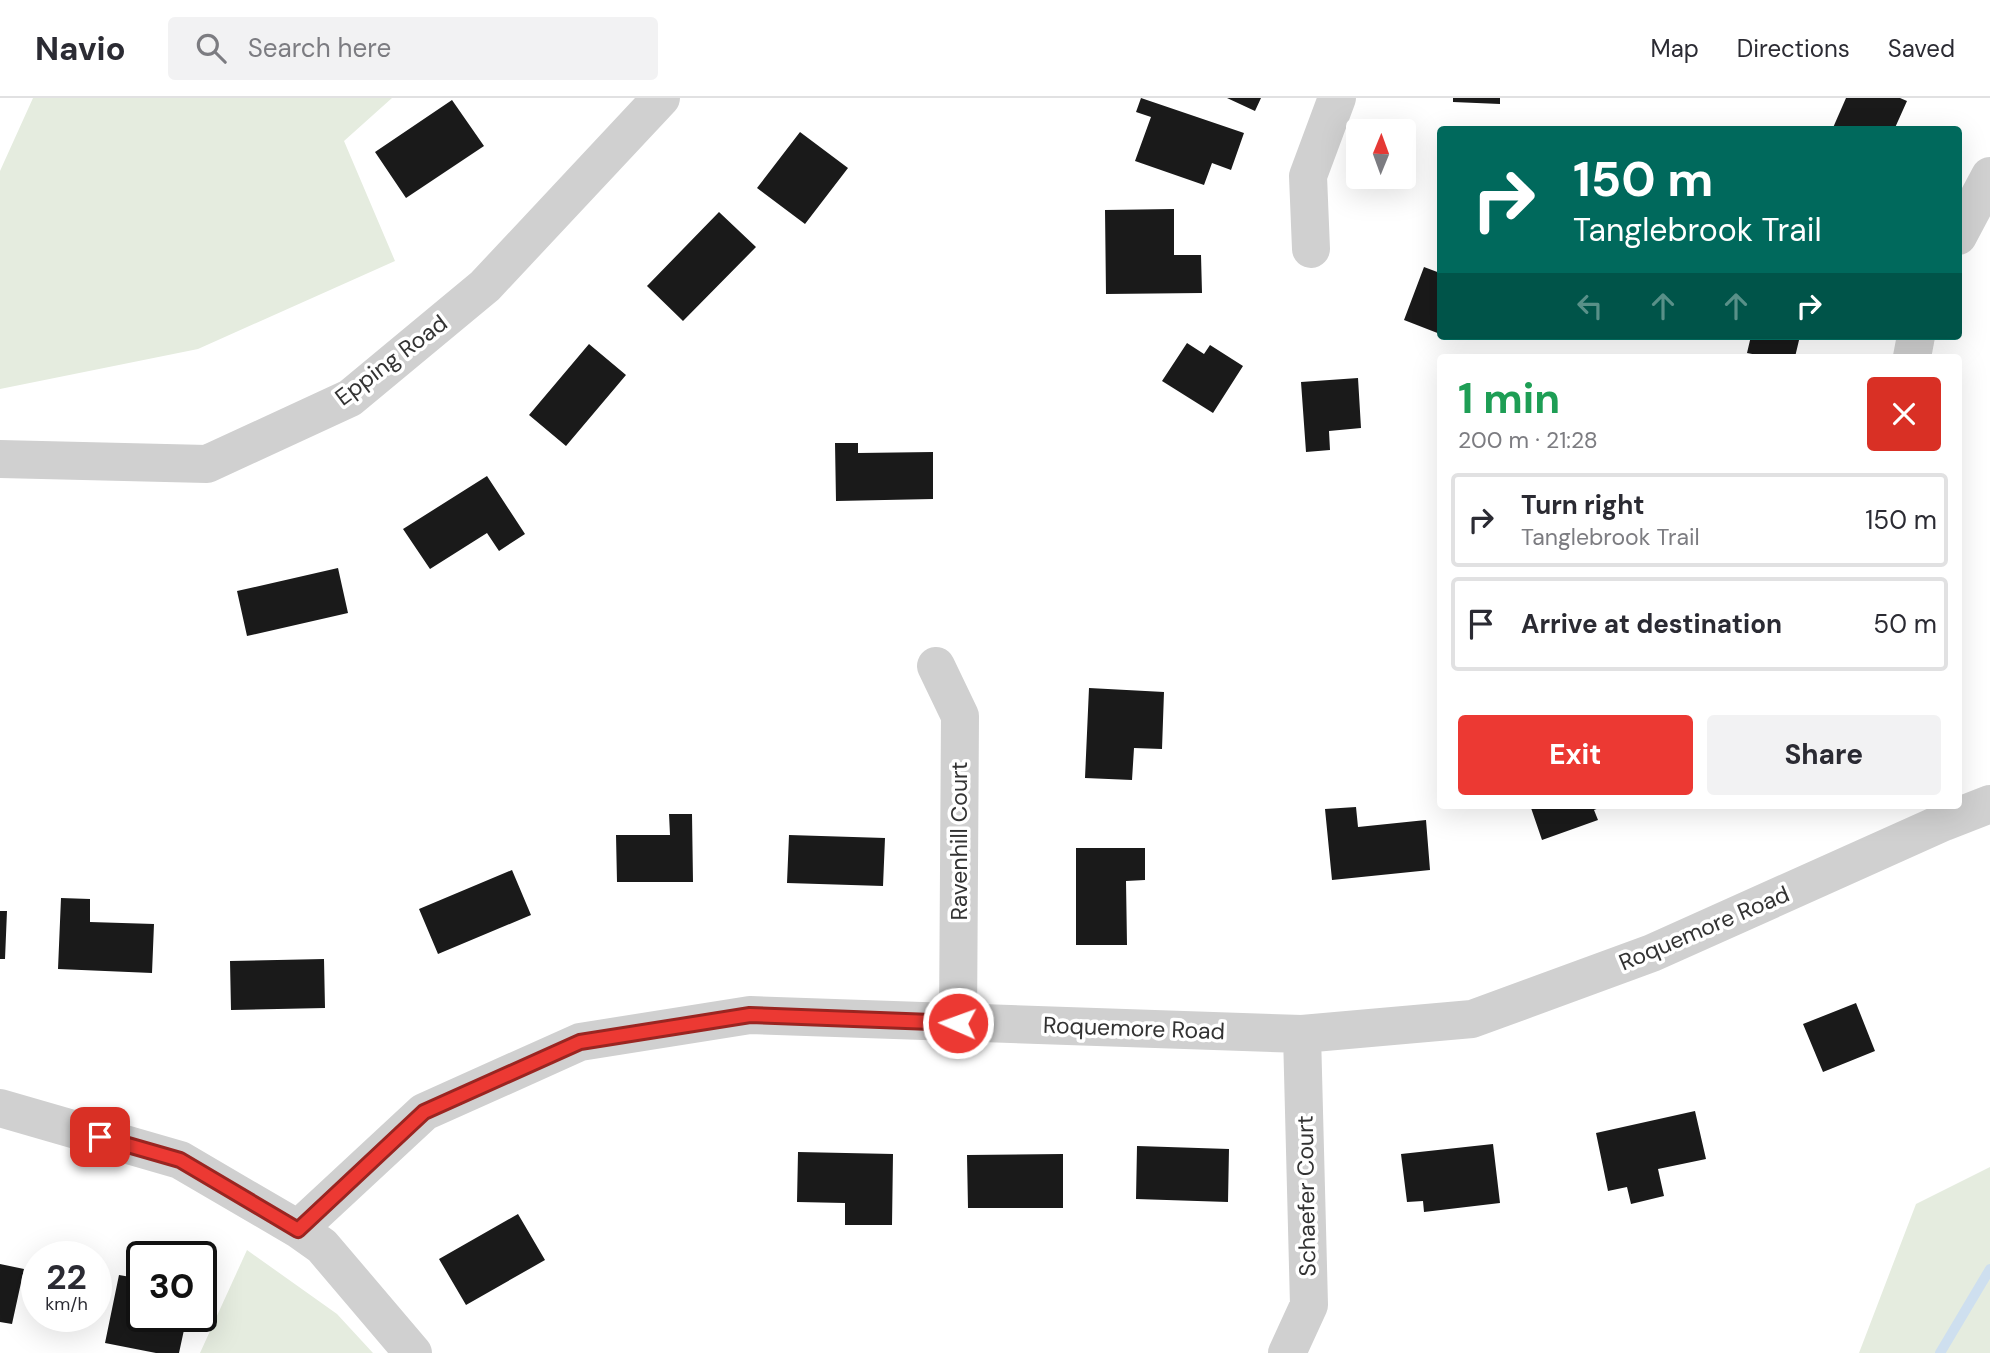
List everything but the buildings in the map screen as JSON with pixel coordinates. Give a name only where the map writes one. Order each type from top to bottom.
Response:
[{"type":"street","name":"Epping Road","points":[[0,459],[207,464],[350,398],[485,286],[661,98]]},
{"type":"street","points":[[1311,249],[1308,176],[1337,98]]},
{"type":"street","points":[[1962,228],[1990,176]]},
{"type":"street","name":"Ravenhill Court","points":[[936,666],[960,716],[958,1023]]},
{"type":"street","name":"Roquemore Road","points":[[298,1230],[424,1112],[580,1042],[750,1015],[1302,1034],[1472,1019],[1652,953],[1942,814],[1990,804]]},
{"type":"street","name":"Schaefer Court","points":[[1287,1353],[1309,1305],[1302,1034]]},
{"type":"street","points":[[0,1108],[180,1160],[322,1246],[413,1353]]},
{"type":"shaded area","points":[[33,98],[392,98],[344,141],[395,261],[198,349],[0,389],[0,171]]},
{"type":"shaded area","points":[[1990,1167],[1990,1353],[1859,1353],[1916,1204]]},
{"type":"shaded area","points":[[247,1250],[337,1314],[373,1353],[200,1353],[210,1332],[217,1332],[217,1316]]},
{"type":"waterway","points":[[1940,1353],[1990,1269]]},
{"type":"route","points":[[100,1137],[180,1160],[298,1230],[424,1112],[580,1042],[750,1015],[958,1023]]}]
